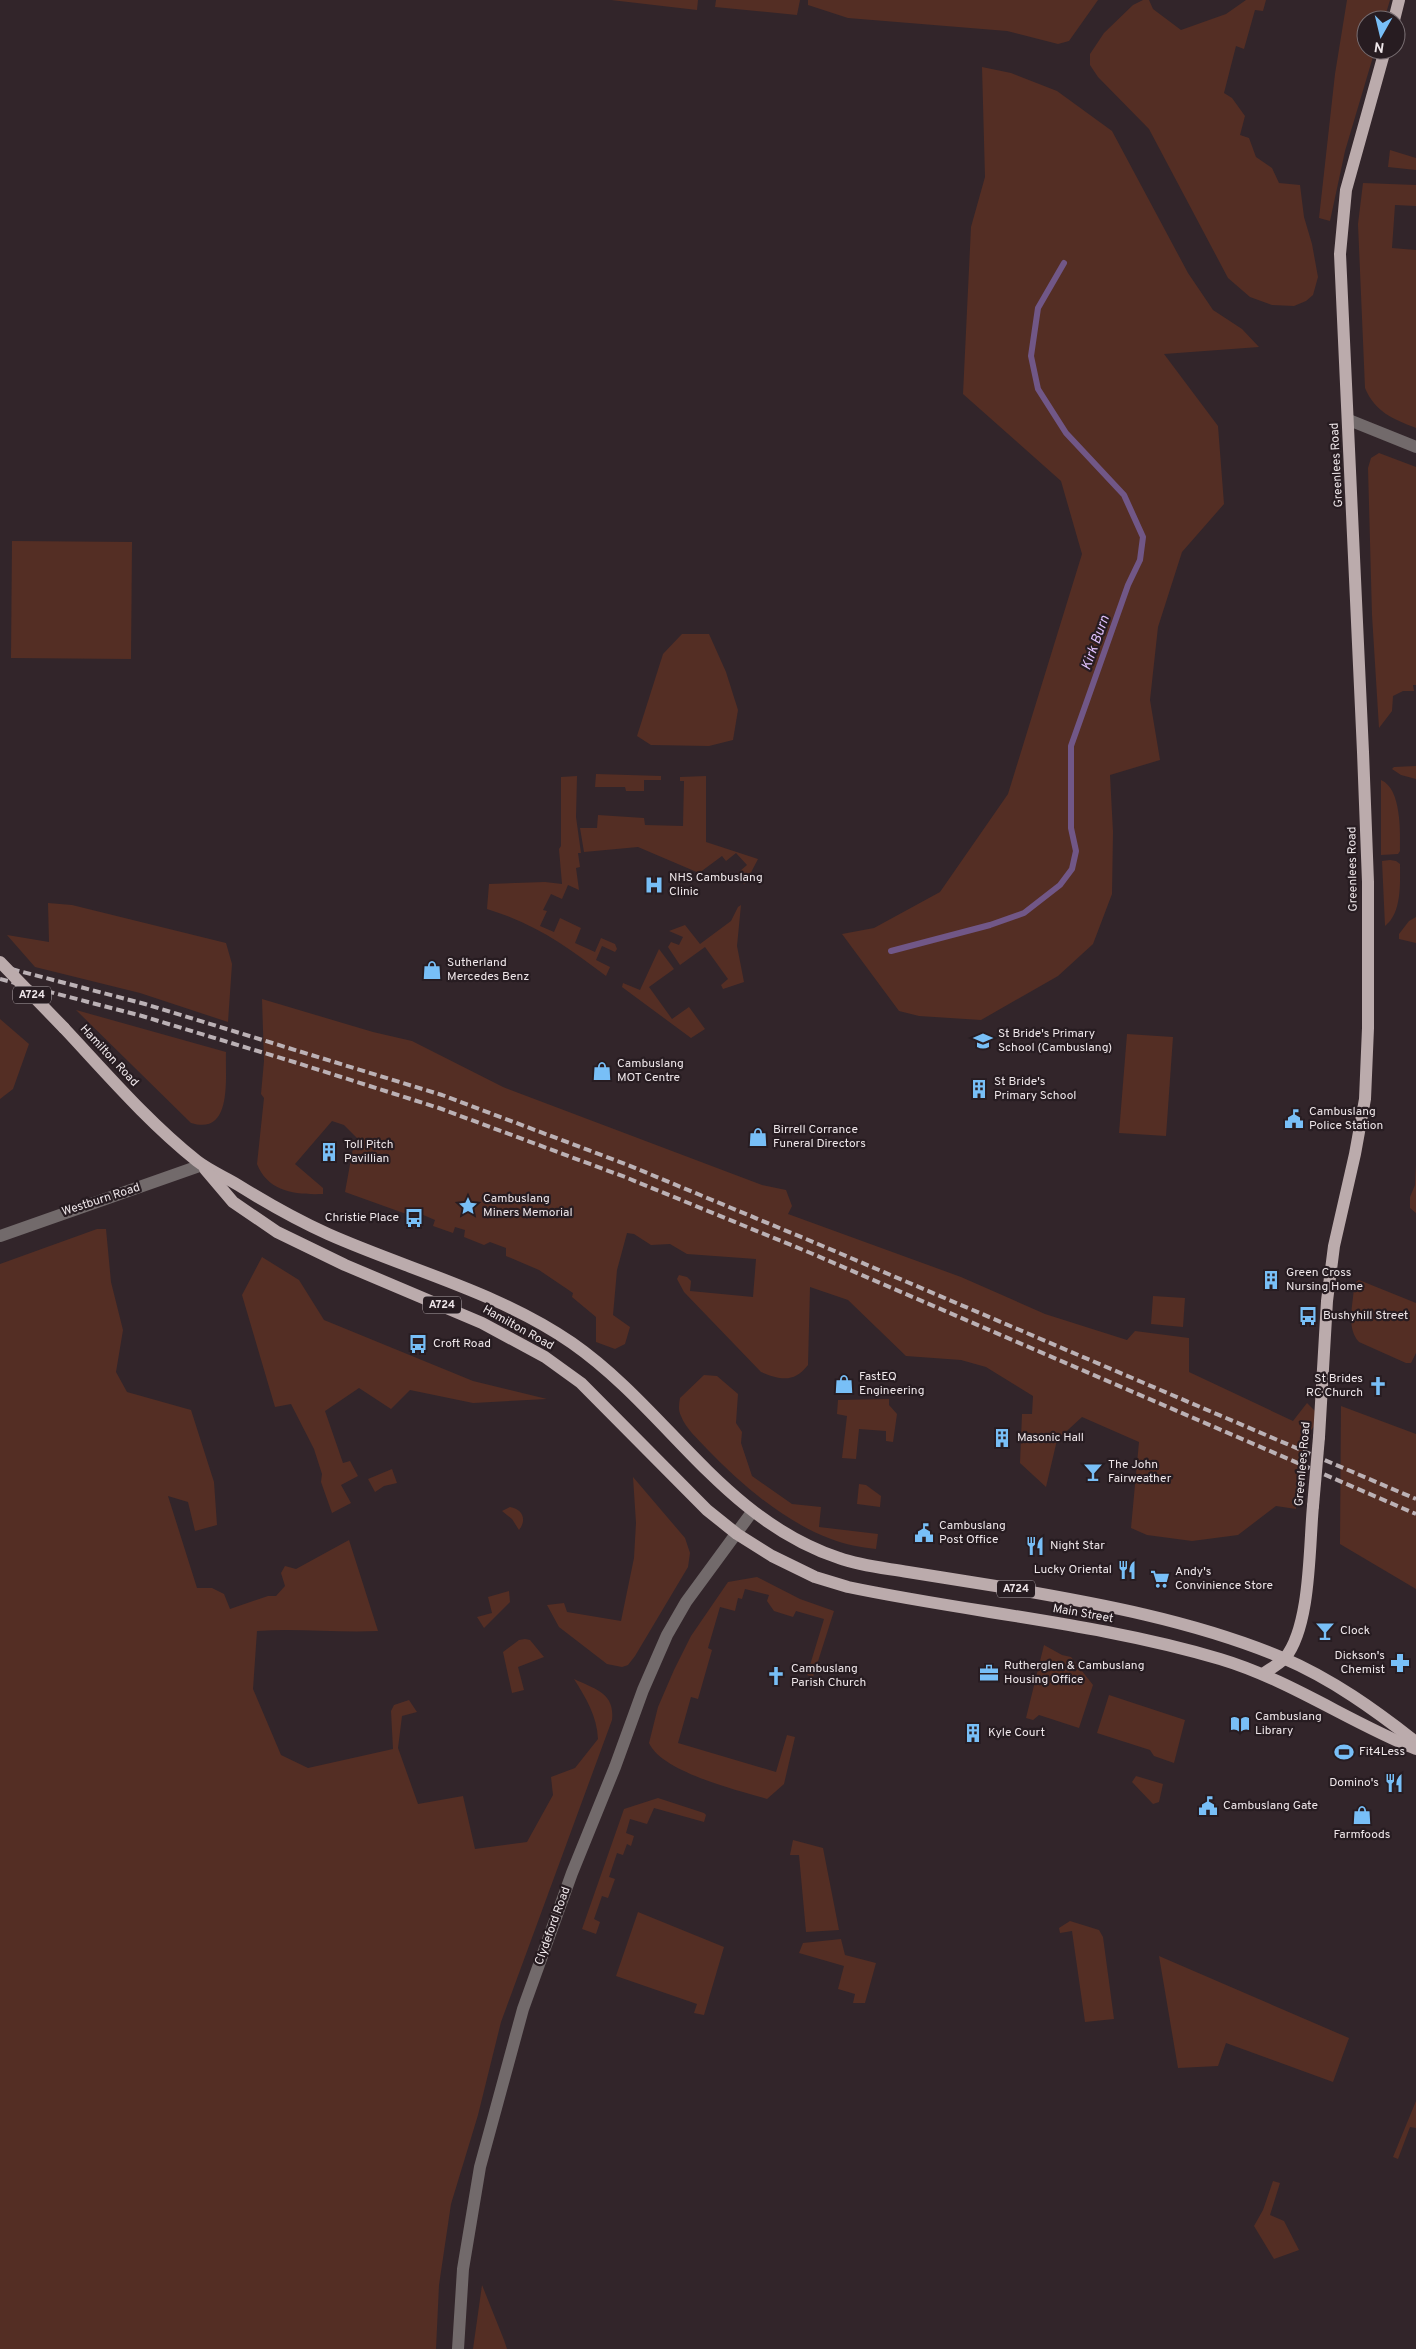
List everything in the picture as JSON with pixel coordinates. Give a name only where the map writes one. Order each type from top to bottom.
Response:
[{"type":"main road","name":"Greenlees Road","points":[[1263,1674],[1284,1659],[1297,1637],[1304,1611],[1319,1437],[1327,1301],[1334,1246],[1355,1154],[1365,1099],[1368,1028],[1366,844],[1349,420],[1340,254],[1342,222],[1354,156],[1382,60]]},
{"type":"main road","name":"Hamilton Road","points":[[0,962],[152,1123],[202,1165],[233,1202],[277,1232],[337,1262],[482,1323],[545,1357],[581,1383],[708,1510],[737,1534]]},
{"type":"main road","name":"Hamilton Road","points":[[202,1165],[323,1232],[473,1291],[520,1314],[568,1341],[606,1370],[735,1498],[752,1512]]},
{"type":"main road","name":"Main Street","points":[[752,1512],[771,1526],[840,1559],[1038,1593],[1172,1621],[1218,1634],[1284,1659],[1368,1704],[1416,1742]]},
{"type":"main road","name":"Main Street","points":[[737,1534],[772,1556],[815,1577],[848,1587],[1146,1640],[1220,1660],[1263,1674],[1416,1750]]},
{"type":"street","points":[[1349,420],[1416,447]]},
{"type":"street","name":"Westburn Road","points":[[0,1236],[202,1165]]},
{"type":"street","name":"Clydeford Road","points":[[458,2349],[463,2269],[480,2167],[523,2009],[643,1690],[667,1634],[686,1602],[752,1512]]},
{"type":"shaded area","points":[[611,0],[698,0],[697,10]]},
{"type":"shaded area","points":[[716,0],[800,0],[797,15],[715,7]]},
{"type":"shaded area","points":[[808,0],[1098,0],[1069,41],[1058,44],[1007,31],[848,18],[808,5]]},
{"type":"shaded area","points":[[1143,0],[1149,0],[1153,9],[1181,30],[1226,14],[1246,0],[1266,0],[1263,11],[1255,10],[1244,49],[1236,46],[1224,93],[1232,98],[1245,116],[1240,135],[1249,138],[1256,157],[1272,168],[1279,183],[1300,185],[1304,217],[1312,244],[1318,277],[1313,295],[1306,301],[1294,306],[1272,305],[1250,297],[1228,278],[1149,129],[1098,77],[1090,65],[1090,54],[1104,33],[1133,5]]},
{"type":"shaded area","points":[[1347,0],[1390,0],[1387,10],[1356,10],[1356,60],[1372,60],[1345,151],[1330,221],[1319,218],[1335,74]]},
{"type":"shaded area","points":[[982,67],[1011,73],[1057,91],[1112,131],[1188,273],[1213,310],[1242,329],[1259,347],[1164,354],[1218,426],[1224,504],[1182,552],[1158,627],[1150,700],[1160,760],[1110,775],[1113,832],[1112,894],[1093,944],[1058,976],[981,1020],[919,1016],[899,1011],[842,934],[874,928],[940,892],[1008,794],[1082,554],[1061,481],[963,394],[971,227],[985,177]]},
{"type":"shaded area","points":[[1390,150],[1416,158],[1416,170],[1388,167]]},
{"type":"shaded area","points":[[1363,183],[1416,185],[1416,206],[1395,205],[1392,248],[1416,250],[1416,428],[1392,418],[1379,409],[1365,388],[1358,224]]},
{"type":"shaded area","points":[[1379,453],[1416,467],[1416,685],[1413,685],[1414,691],[1403,691],[1393,696],[1392,711],[1379,728],[1372,615],[1368,468],[1371,458]]},
{"type":"shaded area","points":[[12,541],[132,542],[131,659],[11,658]]},
{"type":"shaded area","points":[[682,634],[709,634],[726,672],[738,710],[733,740],[709,746],[651,745],[637,736],[663,654]]},
{"type":"shaded area","points":[[1416,766],[1416,779],[1401,775],[1392,769],[1394,767]]},
{"type":"shaded area","points":[[596,774],[661,776],[661,780],[644,780],[644,791],[626,791],[625,787],[595,787]]},
{"type":"shaded area","points":[[577,776],[576,817],[581,853],[578,853],[580,867],[576,868],[579,890],[568,885],[562,899],[551,894],[543,910],[547,911],[540,926],[554,932],[560,918],[581,928],[575,943],[595,952],[601,938],[615,944],[617,949],[615,952],[602,946],[596,960],[610,967],[606,976],[536,929],[487,909],[489,884],[545,882],[562,884],[559,849],[561,846],[561,777]]},
{"type":"shaded area","points":[[706,776],[706,842],[758,859],[745,884],[732,878],[747,865],[736,853],[726,861],[722,856],[699,873],[638,847],[584,852],[580,828],[597,828],[598,815],[644,818],[645,825],[683,826],[684,781],[680,781],[680,777]]},
{"type":"shaded area","points":[[1381,780],[1393,792],[1396,802],[1400,834],[1400,851],[1398,854],[1381,855]]},
{"type":"shaded area","points":[[1390,860],[1400,864],[1400,889],[1395,914],[1385,926],[1382,861]]},
{"type":"shaded area","points":[[48,903],[72,905],[226,943],[232,964],[228,1022],[140,993],[35,967],[7,935],[49,942]]},
{"type":"shaded area","points":[[741,905],[737,946],[744,982],[723,989],[721,985],[728,979],[705,947],[680,965],[668,947],[671,942],[679,945],[683,937],[669,931],[685,925],[700,944],[731,921]]},
{"type":"shaded area","points":[[1416,917],[1416,943],[1399,939],[1399,934],[1409,921]]},
{"type":"shaded area","points":[[659,949],[674,969],[649,987],[672,1019],[689,1007],[705,1029],[691,1038],[622,987],[623,983],[640,990]]},
{"type":"shaded area","points":[[262,999],[373,1032],[412,1041],[503,1087],[762,1185],[786,1190],[792,1206],[788,1214],[961,1277],[1045,1314],[1127,1340],[1135,1331],[1189,1338],[1189,1372],[1293,1421],[1307,1403],[1315,1411],[1316,1424],[1305,1442],[1302,1453],[1298,1475],[1296,1509],[1276,1506],[1238,1535],[1192,1541],[1147,1535],[1131,1528],[1139,1442],[1082,1417],[1057,1440],[1046,1487],[1020,1463],[1022,1414],[1032,1414],[1033,1396],[986,1367],[961,1360],[906,1356],[848,1300],[810,1287],[808,1365],[798,1375],[787,1378],[775,1377],[761,1372],[684,1292],[677,1279],[679,1275],[687,1277],[691,1281],[690,1291],[753,1297],[756,1259],[687,1254],[670,1244],[651,1245],[634,1234],[627,1233],[617,1270],[613,1315],[630,1327],[625,1344],[615,1349],[596,1342],[596,1317],[572,1297],[573,1293],[539,1270],[506,1256],[506,1248],[490,1242],[484,1245],[464,1237],[465,1230],[455,1227],[453,1233],[433,1226],[435,1220],[414,1211],[409,1215],[345,1192],[353,1148],[360,1147],[361,1142],[344,1125],[332,1121],[295,1164],[323,1188],[323,1194],[303,1194],[284,1190],[268,1181],[257,1164],[264,1098],[261,1094],[264,1061]]},
{"type":"shaded area","points":[[76,1010],[226,1052],[224,1102],[220,1113],[214,1121],[205,1125],[191,1123]]},
{"type":"shaded area","points":[[0,1019],[29,1044],[13,1089],[0,1099]]},
{"type":"shaded area","points":[[1127,1034],[1173,1037],[1166,1136],[1119,1133]]},
{"type":"shaded area","points":[[1416,1164],[1416,1213],[1410,1208],[1410,1197],[1415,1185]]},
{"type":"shaded area","points":[[97,1229],[106,1229],[111,1282],[123,1330],[116,1372],[127,1392],[191,1410],[214,1482],[217,1525],[195,1531],[188,1502],[168,1496],[197,1588],[212,1588],[224,1594],[230,1609],[268,1596],[276,1596],[285,1586],[281,1573],[285,1566],[296,1569],[349,1540],[378,1631],[257,1631],[253,1689],[281,1755],[308,1768],[393,1749],[391,1711],[394,1705],[409,1700],[417,1712],[402,1716],[398,1748],[418,1804],[463,1796],[475,1849],[527,1842],[553,1795],[551,1777],[575,1768],[598,1739],[596,1723],[587,1700],[574,1679],[602,1693],[610,1704],[612,1720],[501,2022],[478,2115],[451,2204],[439,2285],[436,2349],[0,2349],[0,1264]]},
{"type":"shaded area","points":[[262,1257],[299,1280],[324,1320],[473,1381],[547,1399],[473,1403],[410,1390],[391,1409],[359,1388],[325,1411],[343,1463],[350,1461],[358,1476],[341,1485],[351,1503],[332,1513],[321,1482],[322,1474],[314,1449],[291,1404],[275,1407],[242,1295]]},
{"type":"shaded area","points":[[1359,1280],[1416,1303],[1416,1353],[1411,1363],[1406,1363],[1359,1342],[1355,1336],[1351,1323],[1352,1309],[1354,1287],[1355,1283]]},
{"type":"shaded area","points":[[1153,1296],[1185,1298],[1183,1327],[1151,1324]]},
{"type":"shaded area","points":[[704,1375],[717,1376],[738,1394],[736,1423],[742,1432],[741,1443],[752,1476],[792,1504],[821,1507],[819,1527],[878,1534],[876,1549],[853,1546],[837,1541],[813,1531],[780,1512],[734,1476],[692,1434],[680,1414],[680,1398]]},
{"type":"shaded area","points":[[889,1399],[889,1405],[897,1414],[893,1442],[886,1441],[886,1431],[859,1429],[856,1459],[842,1458],[847,1416],[837,1414],[838,1400]]},
{"type":"shaded area","points":[[1341,1406],[1416,1434],[1416,1589],[1340,1544]]},
{"type":"shaded area","points":[[392,1469],[397,1483],[384,1486],[375,1492],[368,1479]]},
{"type":"shaded area","points":[[633,1477],[685,1538],[690,1553],[688,1567],[635,1656],[628,1665],[622,1667],[607,1664],[559,1627],[547,1605],[564,1603],[567,1612],[621,1621],[634,1558],[636,1523]]},
{"type":"shaded area","points":[[859,1484],[866,1485],[881,1496],[880,1507],[857,1504]]},
{"type":"shaded area","points":[[510,1507],[521,1513],[523,1522],[519,1530],[512,1519],[502,1511]]},
{"type":"shaded area","points":[[757,1577],[800,1599],[834,1611],[813,1677],[807,1675],[824,1619],[796,1611],[793,1617],[774,1611],[767,1601],[769,1595],[745,1589],[742,1599],[738,1598],[735,1611],[720,1607],[708,1648],[712,1650],[698,1699],[691,1697],[678,1743],[776,1772],[787,1735],[795,1737],[784,1784],[767,1799],[720,1785],[684,1771],[669,1763],[649,1743],[658,1707],[691,1636],[728,1582]]},
{"type":"shaded area","points":[[509,1591],[510,1602],[484,1628],[477,1617],[492,1613],[488,1597]]},
{"type":"shaded area","points":[[519,1640],[530,1640],[544,1657],[518,1667],[524,1690],[512,1693],[503,1652]]},
{"type":"shaded area","points":[[1044,1645],[1062,1655],[1071,1657],[1093,1685],[1079,1728],[1039,1715],[1033,1720],[1026,1718]]},
{"type":"shaded area","points":[[1109,1695],[1185,1720],[1174,1763],[1154,1756],[1150,1750],[1097,1733]]},
{"type":"shaded area","points":[[1136,1776],[1163,1784],[1159,1802],[1153,1804],[1132,1782]]},
{"type":"shaded area","points":[[658,1798],[704,1813],[706,1815],[704,1822],[654,1808],[647,1824],[630,1819],[626,1833],[634,1836],[631,1846],[627,1844],[623,1855],[617,1853],[609,1877],[615,1879],[608,1898],[602,1896],[594,1919],[600,1922],[596,1934],[582,1929],[624,1809]]},
{"type":"shaded area","points":[[793,1840],[823,1848],[839,1930],[806,1932],[799,1855],[790,1855]]},
{"type":"shaded area","points":[[638,1912],[724,1947],[704,2015],[694,2013],[697,2004],[616,1976]]},
{"type":"shaded area","points":[[1070,1921],[1099,1930],[1103,1937],[1114,2019],[1085,2022],[1072,1931],[1060,1933],[1059,1928]]},
{"type":"shaded area","points":[[841,1939],[845,1955],[876,1963],[865,2003],[853,2003],[855,1994],[838,1989],[844,1966],[799,1953],[803,1943]]},
{"type":"shaded area","points":[[1159,1956],[1349,2038],[1333,2082],[1226,2043],[1218,2066],[1178,2068]]},
{"type":"shaded area","points":[[1416,2101],[1416,2128],[1410,2127],[1398,2159],[1393,2157]]},
{"type":"shaded area","points":[[1273,2181],[1280,2183],[1270,2215],[1284,2221],[1299,2250],[1274,2259],[1254,2226],[1263,2210]]},
{"type":"shaded area","points":[[482,2285],[504,2340],[507,2349],[473,2349]]},
{"type":"waterway","name":"Kirk Burn","points":[[891,951],[990,925],[1024,913],[1060,885],[1072,869],[1076,851],[1071,828],[1071,746],[1128,585],[1140,560],[1143,537],[1124,495],[1066,433],[1038,389],[1031,356],[1038,308],[1064,263]]},
{"type":"railway","points":[[0,966],[145,1004],[442,1095],[628,1165],[1416,1499]]},
{"type":"railway","points":[[0,979],[142,1016],[294,1062],[439,1108],[625,1177],[813,1254],[1416,1514]]},
{"type":"place","name":"NHS Cambuslang Clinic","points":[[654,885]]},
{"type":"place","name":"Sutherland Mercedes Benz","points":[[432,970]]},
{"type":"place","name":"St Bride's Primary School (Cambuslang)","points":[[983,1041]]},
{"type":"place","name":"Cambuslang MOT Centre","points":[[602,1071]]},
{"type":"place","name":"St Bride's Primary School","points":[[979,1089]]},
{"type":"place","name":"Cambuslang Police Station","points":[[1294,1119]]},
{"type":"place","name":"Birrell Corrance Funeral Directors","points":[[758,1137]]},
{"type":"place","name":"Toll Pitch Pavillian","points":[[329,1152]]},
{"type":"place","name":"Cambuslang Miners Memorial","points":[[468,1206]]},
{"type":"place","name":"Christie Place","points":[[414,1218]]},
{"type":"place","name":"Green Cross Nursing Home","points":[[1271,1280]]},
{"type":"place","name":"Bushyhill Street","points":[[1308,1316]]},
{"type":"place","name":"Croft Road","points":[[418,1344]]},
{"type":"place","name":"FastEQ Engineering","points":[[844,1384]]},
{"type":"place","name":"St Brides RC Church","points":[[1378,1386]]},
{"type":"place","name":"Masonic Hall","points":[[1002,1438]]},
{"type":"place","name":"The John Fairweather","points":[[1093,1472]]},
{"type":"place","name":"Cambuslang Post Office","points":[[924,1533]]},
{"type":"place","name":"Night Star","points":[[1035,1546]]},
{"type":"place","name":"Lucky Oriental","points":[[1127,1570]]},
{"type":"place","name":"Andy's Convinience Store","points":[[1160,1579]]},
{"type":"place","name":"Clock","points":[[1325,1631]]},
{"type":"place","name":"Dickson's Chemist","points":[[1400,1663]]},
{"type":"place","name":"Rutherglen & Cambuslang Housing Office","points":[[989,1673]]},
{"type":"place","name":"Cambuslang Parish Church","points":[[776,1676]]},
{"type":"place","name":"Cambuslang Library","points":[[1240,1724]]},
{"type":"place","name":"Kyle Court","points":[[973,1733]]},
{"type":"place","name":"Fit4Less","points":[[1344,1752]]},
{"type":"place","name":"Domino's","points":[[1394,1783]]},
{"type":"place","name":"Cambuslang Gate","points":[[1208,1806]]},
{"type":"place","name":"Farmfoods","points":[[1362,1815]]}]
